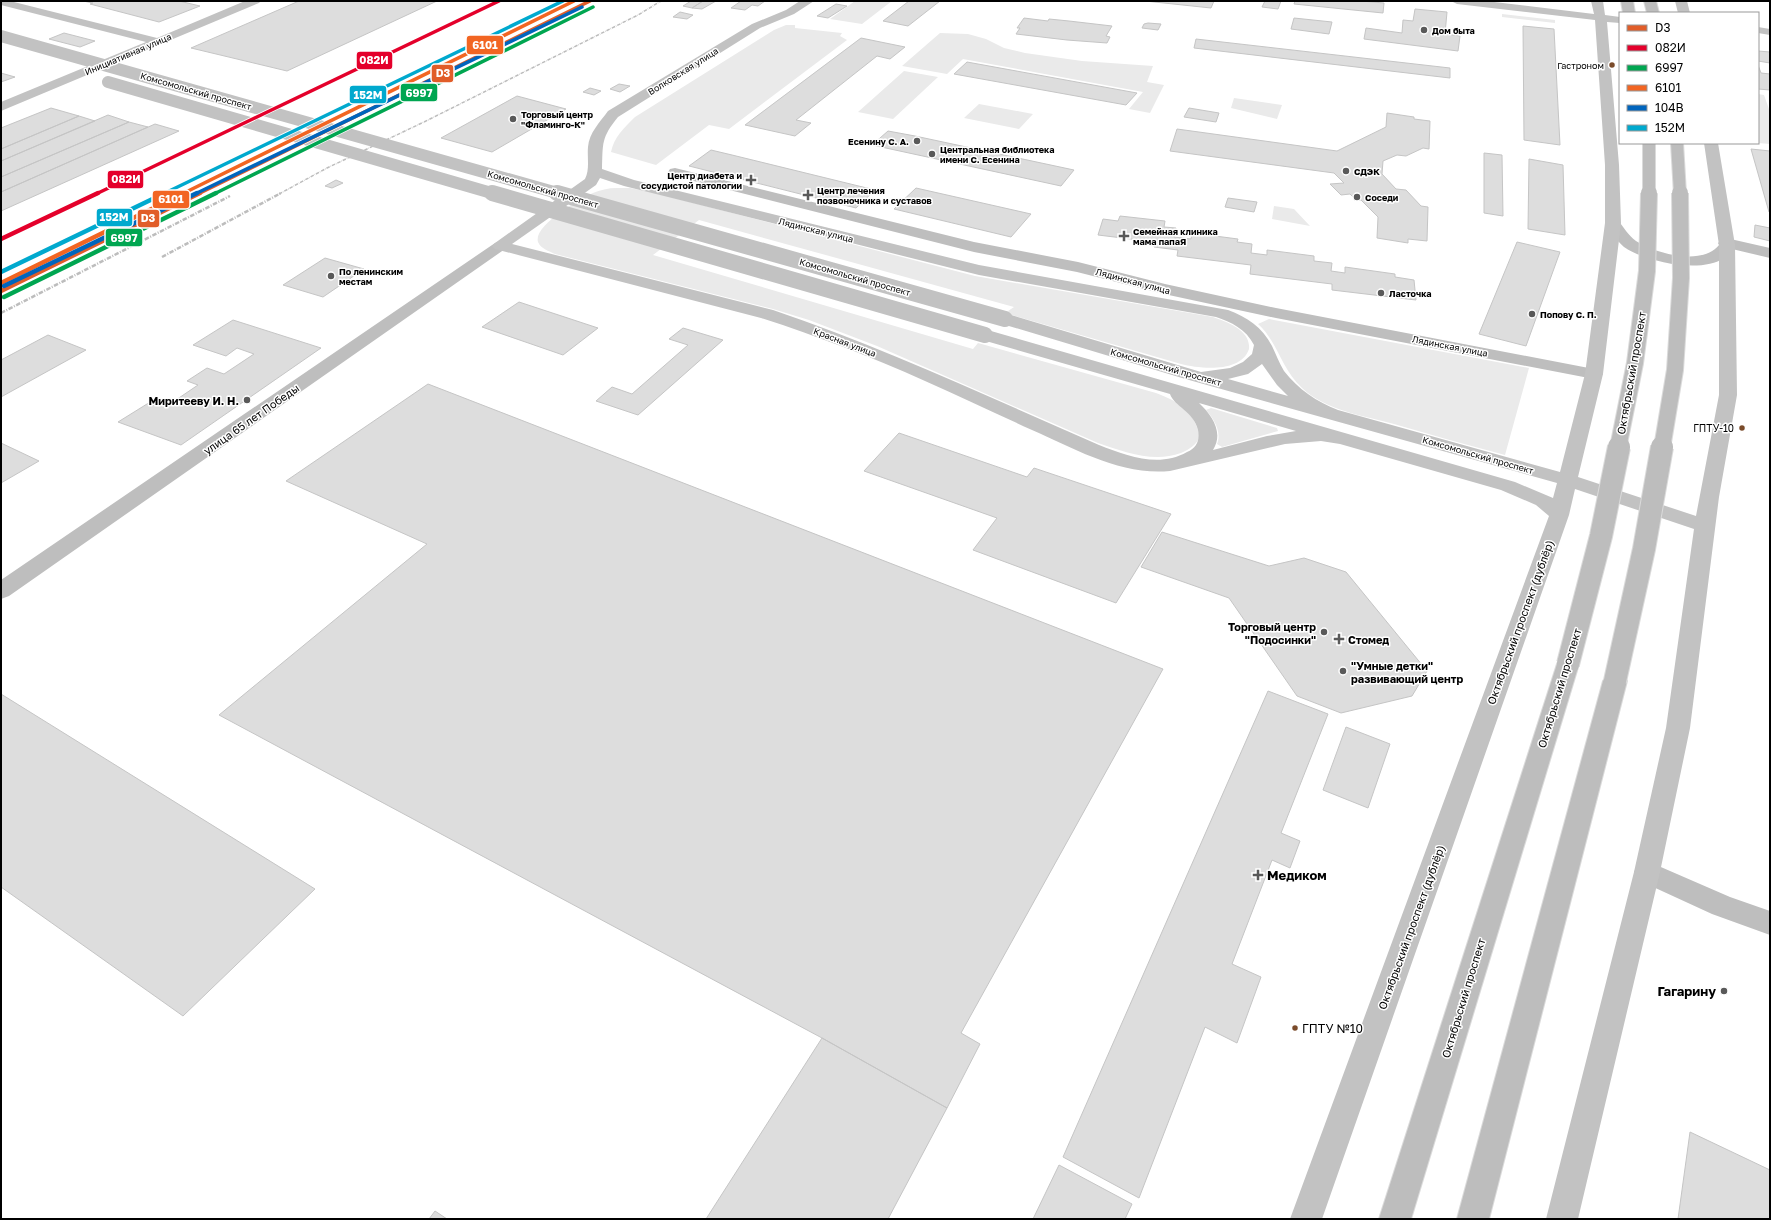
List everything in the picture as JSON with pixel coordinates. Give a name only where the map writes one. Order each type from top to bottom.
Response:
[{"type":"main road","name":"Инициативная улица","points":[[1,106],[159,42],[255,1]]},
{"type":"main road","name":"Волковская улица","points":[[596,171],[596,141],[602,127],[613,114],[756,26],[790,12],[808,1]]},
{"type":"main road","points":[[1457,1],[1530,9],[1619,13]]},
{"type":"main road","points":[[1508,1],[1600,13],[1619,20]]},
{"type":"main road","points":[[1627,1],[1629,12]]},
{"type":"main road","points":[[1650,1],[1653,12]]},
{"type":"main road","points":[[1681,1],[1684,12]]},
{"type":"main road","points":[[1,2],[159,42]]},
{"type":"main road","name":"Октябрьский проспект (дублёр)","points":[[1306,1219],[1559,515],[1594,374],[1613,223],[1612,164],[1600,13]]},
{"type":"main road","points":[[1759,30],[1770,32]]},
{"type":"main road","name":"Комсомольский проспект","points":[[1,36],[1005,319],[1188,374],[1567,480],[1706,526]]},
{"type":"main road","points":[[1759,37],[1770,38]]},
{"type":"main road","name":"Комсомольский проспект","points":[[62,69],[1508,486],[1544,501],[1554,507],[1559,515]]},
{"type":"main road","name":"Октябрьский проспект","points":[[1395,1219],[1568,664],[1601,536],[1635,363],[1648,271],[1650,175],[1649,144]]},
{"type":"main road","points":[[1473,1219],[1615,681],[1644,549],[1675,370],[1681,278],[1680,179],[1677,144]]},
{"type":"main road","points":[[1562,1219],[1647,872],[1678,728],[1709,497],[1728,395],[1727,244],[1721,198],[1711,144]]},
{"type":"main road","points":[[500,246],[588,185],[593,179],[596,171]]},
{"type":"main road","name":"Лядинская улица","points":[[596,171],[629,183],[979,270],[1217,312],[1239,320],[1255,333],[1276,372],[1294,392],[1312,405],[1334,415]]},
{"type":"main road","name":"Красная улица","points":[[500,246],[767,314],[802,325],[870,351],[1092,449],[1142,465],[1156,466],[1177,464]]},
{"type":"main road","points":[[1188,374],[1211,376],[1228,374],[1245,368],[1255,363],[1260,357],[1262,345]]},
{"type":"main road","points":[[1159,386],[1178,394],[1193,406],[1209,430],[1209,438],[1203,450],[1194,458],[1177,464]]},
{"type":"main road","points":[[1177,464],[1293,436],[1320,435],[1339,438]]},
{"type":"street","name":"Лядинская улица","points":[[675,172],[974,247],[1078,267],[1164,290],[1594,374]]},
{"type":"street","points":[[1613,223],[1624,239],[1633,245],[1657,256],[1672,259],[1692,261],[1710,259],[1718,256],[1727,244],[1770,253]]},
{"type":"street","name":"улица 65 лет Победы","points":[[1,591],[500,246]]},
{"type":"street","points":[[1647,872],[1722,906],[1770,923]]},
{"type":"shaded area","points":[[855,1],[892,1],[862,24],[830,19]]},
{"type":"shaded area","points":[[1502,14],[1555,20],[1555,23],[1502,17]]},
{"type":"shaded area","points":[[786,25],[795,25],[795,28],[842,33],[840,36],[847,40],[729,129],[709,125],[656,165],[611,152],[617,137],[635,117],[774,30]]},
{"type":"shaded area","points":[[940,33],[968,34],[986,39],[1004,48],[1025,53],[1082,61],[1153,66],[1147,82],[1164,85],[1150,113],[1129,109],[1143,92],[963,59],[947,74],[902,66]]},
{"type":"shaded area","points":[[904,71],[938,77],[893,119],[858,112]]},
{"type":"shaded area","points":[[1759,94],[1764,95],[1770,112],[1770,144],[1759,143]]},
{"type":"shaded area","points":[[1234,98],[1282,105],[1277,119],[1231,108]]},
{"type":"shaded area","points":[[979,104],[1033,114],[1019,129],[964,118]]},
{"type":"shaded area","points":[[630,188],[655,193],[975,276],[1213,317],[1231,324],[1242,332],[1249,342],[1249,349],[1245,357],[1229,366],[1209,368],[1189,366],[1005,313],[1014,307],[699,220],[653,255],[973,349],[978,343],[1156,393],[1179,404],[1194,420],[1200,437],[1195,445],[1181,453],[1171,456],[1150,457],[1129,453],[1098,443],[877,346],[809,320],[773,309],[555,254],[545,250],[539,244],[538,236],[543,228],[569,206],[593,193],[604,189]]},
{"type":"shaded area","points":[[1274,206],[1294,209],[1310,226],[1272,219]]},
{"type":"shaded area","points":[[1269,319],[1529,368],[1505,455],[1358,415],[1333,407],[1311,396],[1289,373],[1265,331],[1258,324]]},
{"type":"shaded area","points":[[1211,408],[1277,428],[1278,431],[1222,447],[1217,444],[1219,435],[1218,430],[1212,417],[1206,410]]},
{"type":"building","points":[[83,1],[179,1],[200,6],[159,22]]},
{"type":"building","points":[[299,1],[437,1],[287,71],[191,48]]},
{"type":"building","points":[[691,1],[703,1],[692,8],[683,6]]},
{"type":"building","points":[[703,1],[716,1],[702,9],[692,8]]},
{"type":"building","points":[[741,1],[765,1],[758,6],[752,5],[745,10],[731,8]]},
{"type":"building","points":[[909,1],[940,1],[908,26],[883,21]]},
{"type":"building","points":[[1145,1],[1214,1],[1211,8]]},
{"type":"building","points":[[1265,1],[1281,1],[1278,9],[1262,7]]},
{"type":"building","points":[[1295,1],[1361,1],[1384,3],[1383,13],[1294,4]]},
{"type":"building","points":[[836,4],[847,6],[828,18],[817,16]]},
{"type":"building","name":"Дом быта","points":[[1415,9],[1447,12],[1445,34],[1460,36],[1458,51],[1364,39],[1366,28],[1402,33],[1403,20],[1413,21]]},
{"type":"building","points":[[680,12],[693,15],[687,19],[673,17]]},
{"type":"building","points":[[1024,18],[1048,21],[1049,19],[1112,26],[1106,36],[1110,37],[1107,43],[1067,40],[1016,34],[1020,28],[1017,28]]},
{"type":"building","points":[[1294,18],[1332,22],[1329,34],[1291,29]]},
{"type":"building","points":[[1144,24],[1161,24],[1158,30],[1142,28]]},
{"type":"building","points":[[1523,26],[1554,29],[1560,145],[1524,140]]},
{"type":"building","points":[[64,33],[95,41],[80,47],[49,39]]},
{"type":"building","points":[[861,38],[905,47],[890,59],[877,56],[796,120],[811,123],[795,136],[745,125]]},
{"type":"building","points":[[1196,39],[1450,68],[1450,78],[1194,48]]},
{"type":"building","points":[[1759,51],[1770,52],[1770,63],[1759,61]]},
{"type":"building","points":[[967,62],[1137,93],[1126,105],[954,74]]},
{"type":"building","points":[[1759,68],[1761,73],[1770,74],[1770,90],[1759,89]]},
{"type":"building","points":[[1,73],[15,77],[1,82]]},
{"type":"building","points":[[619,84],[630,86],[620,92],[610,89]]},
{"type":"building","points":[[590,88],[601,91],[594,95],[583,92]]},
{"type":"building","name":"Торговый центр \"Фламинго-К\"","points":[[517,96],[566,109],[492,152],[441,138]]},
{"type":"building","points":[[51,108],[79,116],[1,149],[1,128]]},
{"type":"building","points":[[1189,108],[1219,113],[1216,122],[1184,117]]},
{"type":"building","points":[[1387,113],[1430,121],[1429,149],[1423,148],[1406,156],[1397,155],[1383,161],[1382,174],[1396,189],[1406,190],[1421,206],[1428,207],[1427,241],[1408,239],[1408,243],[1377,238],[1378,217],[1361,200],[1356,200],[1350,194],[1341,195],[1330,184],[1344,183],[1334,173],[1170,151],[1177,129],[1337,151],[1386,127]]},
{"type":"building","points":[[108,115],[129,122],[1,177],[1,161]]},
{"type":"building","points":[[79,116],[95,121],[1,161],[1,149]]},
{"type":"building","points":[[129,122],[148,127],[1,192],[1,177]]},
{"type":"building","points":[[155,124],[179,131],[1,211],[1,192]]},
{"type":"building","points":[[888,131],[1074,170],[1061,186],[872,145]]},
{"type":"building","points":[[1751,149],[1770,151],[1770,213],[1769,212]]},
{"type":"building","points":[[711,150],[875,190],[856,208],[689,166]]},
{"type":"building","points":[[1484,153],[1502,155],[1503,216],[1484,213]]},
{"type":"building","points":[[1529,159],[1563,165],[1565,235],[1528,229]]},
{"type":"building","points":[[336,180],[343,183],[332,188],[325,186]]},
{"type":"building","points":[[916,188],[1031,214],[1011,237],[894,209]]},
{"type":"building","points":[[1228,198],[1257,202],[1254,212],[1225,207]]},
{"type":"building","points":[[1120,216],[1165,221],[1164,227],[1176,228],[1174,237],[1191,239],[1192,233],[1238,239],[1237,242],[1252,244],[1251,253],[1267,255],[1267,250],[1314,256],[1314,261],[1332,263],[1331,271],[1345,273],[1345,267],[1395,274],[1395,277],[1414,280],[1416,300],[1332,290],[1332,284],[1250,274],[1251,265],[1177,256],[1178,250],[1154,247],[1155,242],[1098,235],[1103,219],[1118,221]]},
{"type":"building","points":[[1755,225],[1770,228],[1770,241],[1754,237]]},
{"type":"building","points":[[1517,242],[1560,252],[1526,346],[1479,334]]},
{"type":"building","points":[[325,258],[364,269],[323,297],[283,285]]},
{"type":"building","points":[[519,302],[598,328],[563,355],[482,327]]},
{"type":"building","points":[[233,320],[321,348],[181,445],[118,422],[155,399],[170,404],[198,385],[187,381],[207,368],[224,374],[254,354],[237,348],[226,356],[193,345]]},
{"type":"building","points":[[683,328],[723,340],[638,415],[596,401],[612,387],[632,394],[688,345],[669,339]]},
{"type":"building","points":[[48,335],[86,350],[1,397],[1,360]]},
{"type":"building","points":[[428,384],[1163,669],[961,1033],[980,1044],[947,1108],[822,1038],[219,715],[427,544],[286,481]]},
{"type":"building","points":[[899,433],[1027,477],[1034,468],[1171,514],[1116,603],[973,550],[997,518],[864,471]]},
{"type":"building","points":[[1,443],[39,461],[1,483]]},
{"type":"building","name":"Торговый центр \"Подосинки\"","points":[[1162,532],[1269,566],[1304,558],[1346,572],[1427,671],[1412,696],[1341,713],[1297,696],[1229,598],[1141,567]]},
{"type":"building","points":[[1268,691],[1328,714],[1281,833],[1300,841],[1290,868],[1272,860],[1232,964],[1261,977],[1237,1043],[1205,1027],[1139,1198],[1063,1157]]},
{"type":"building","points":[[1,694],[315,889],[183,1016],[1,887]]},
{"type":"building","points":[[1346,727],[1390,744],[1368,808],[1323,790]]},
{"type":"building","points":[[822,1038],[947,1108],[888,1219],[706,1219]]},
{"type":"building","points":[[1690,1132],[1770,1170],[1770,1219],[1678,1219]]},
{"type":"building","points":[[1059,1165],[1132,1204],[1125,1219],[1033,1219]]},
{"type":"building","points":[[435,1211],[447,1219],[429,1219]]},
{"type":"railway","points":[[279,194],[327,168],[424,122],[638,15],[661,1]]},
{"type":"railway","points":[[162,257],[281,193]]},
{"type":"railway","points":[[1,313],[230,196]]},
{"type":"transit line","name":"082И","points":[[1,239],[499,1]]},
{"type":"transit line","name":"152М","points":[[1,272],[563,1]]},
{"type":"transit line","name":"6101","points":[[1,283],[574,1]]},
{"type":"transit line","name":"D3","points":[[1,291],[590,1]]},
{"type":"transit line","name":"104В","points":[[4,286],[582,7]]},
{"type":"transit line","name":"6997","points":[[4,297],[593,7]]},
{"type":"place","name":"Дом быта","points":[[1424,30]]},
{"type":"place","name":"Гастроном","points":[[1612,65]]},
{"type":"place","name":"Торговый центр \"Фламинго-К\"","points":[[513,119]]},
{"type":"place","name":"Есенину С. А.","points":[[917,141]]},
{"type":"place","name":"Центральная библиотека имени С. Есенина","points":[[932,154]]},
{"type":"place","name":"СДЭК","points":[[1346,171]]},
{"type":"place","name":"Центр диабета и сосудистой патологии","points":[[751,180]]},
{"type":"place","name":"Центр лечения позвоночника и суставов","points":[[808,195]]},
{"type":"place","name":"Соседи","points":[[1357,197]]},
{"type":"place","name":"Семейная клиника мама папаЯ","points":[[1124,236]]},
{"type":"place","name":"По ленинским местам","points":[[331,276]]},
{"type":"place","name":"Ласточка","points":[[1381,293]]},
{"type":"place","name":"Попову С. П.","points":[[1532,314]]},
{"type":"place","name":"Миритееву И. Н.","points":[[247,400]]},
{"type":"place","name":"ГПТУ-10","points":[[1742,428]]},
{"type":"place","name":"Торговый центр \"Подосинки\"","points":[[1324,632]]},
{"type":"place","name":"Стомед","points":[[1339,639]]},
{"type":"place","name":"\"Умные детки\" развивающий центр","points":[[1343,671]]},
{"type":"place","name":"Медиком","points":[[1258,875]]},
{"type":"place","name":"Гагарину","points":[[1724,991]]},
{"type":"place","name":"ГПТУ №10","points":[[1295,1028]]}]
